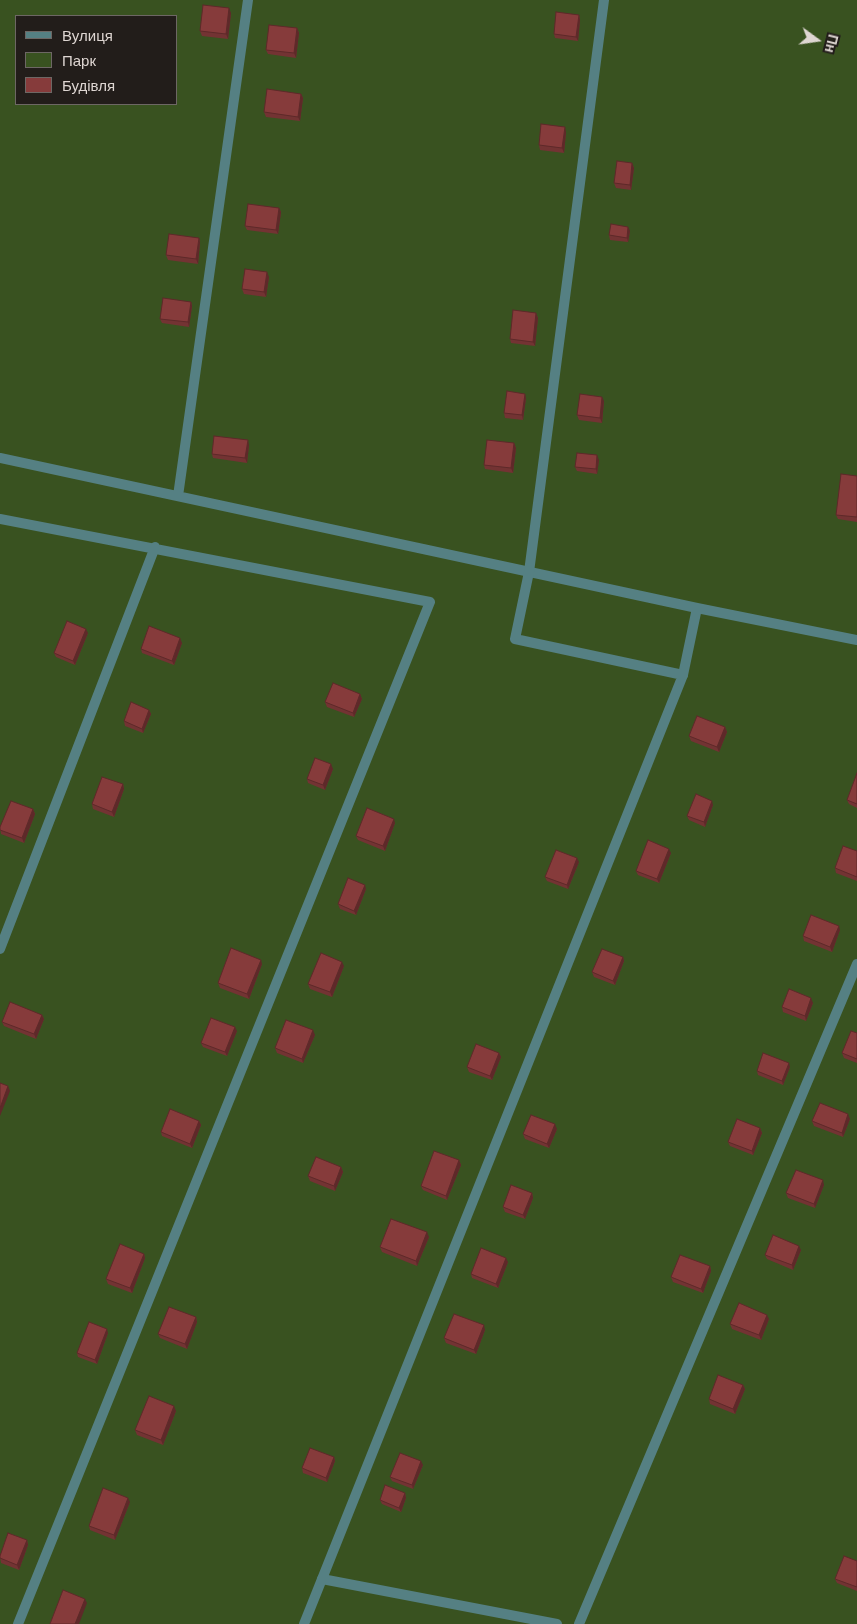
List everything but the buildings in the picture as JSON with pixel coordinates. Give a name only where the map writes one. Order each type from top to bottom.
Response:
[{"type":"street","points":[[178,496],[248,0]]},
{"type":"street","points":[[604,0],[529,572],[515,639],[683,675]]},
{"type":"street","points":[[0,458],[697,608],[857,640]]},
{"type":"street","points":[[0,519],[155,547],[430,602],[18,1624]]},
{"type":"street","points":[[0,949],[155,547]]},
{"type":"street","points":[[304,1624],[683,675],[697,608]]},
{"type":"street","points":[[579,1624],[857,964]]},
{"type":"street","points":[[322,1579],[557,1624]]},
{"type":"green space","points":[[0,0],[857,0],[857,1624],[0,1624]]}]
